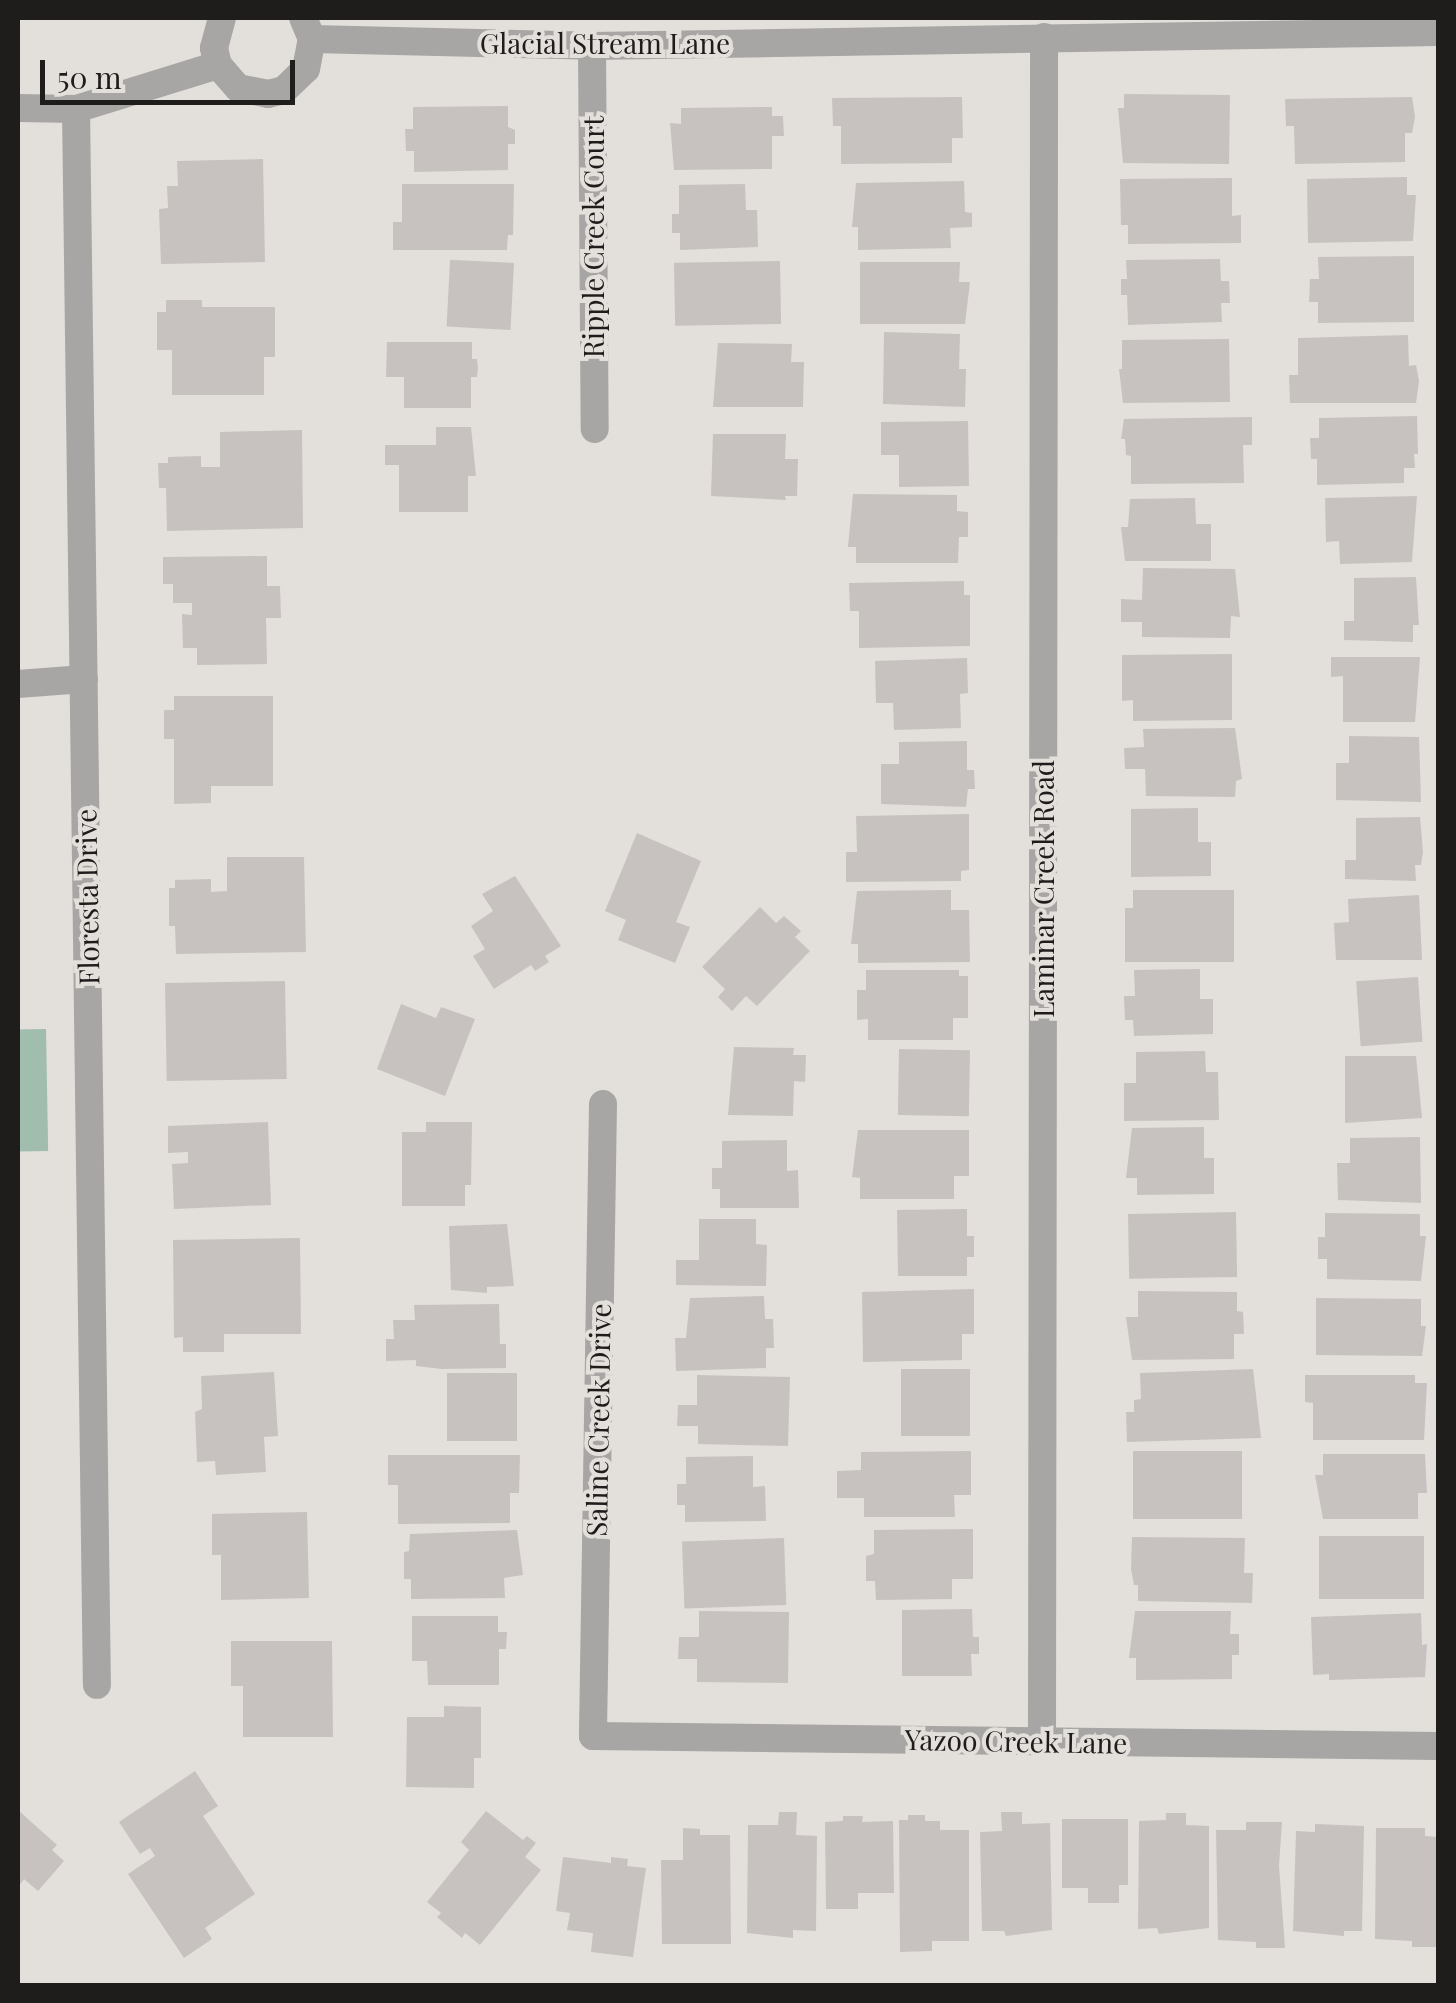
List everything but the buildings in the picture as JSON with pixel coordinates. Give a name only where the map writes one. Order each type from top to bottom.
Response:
[{"type":"street","points":[[18,108],[76,109],[218,65],[214,48],[222,18]]},
{"type":"street","name":"Glacial Stream Lane","points":[[218,65],[238,88],[253,94],[284,90],[306,70],[308,28],[592,46],[1438,32]]},
{"type":"street","name":"Laminar Creek Road","points":[[1042,1742],[1044,37]]},
{"type":"street","name":"Ripple Creek Court","points":[[592,46],[595,429]]},
{"type":"street","name":"Floresta Drive","points":[[76,109],[97,1685]]},
{"type":"street","points":[[18,684],[84,679]]},
{"type":"street","name":"Saline Creek Drive","points":[[593,1736],[603,1104]]},
{"type":"street","name":"Yazoo Creek Lane","points":[[593,1736],[1438,1746]]},
{"type":"green space","points":[[18,1029],[46,1029],[48,1151],[19,1151]]}]
